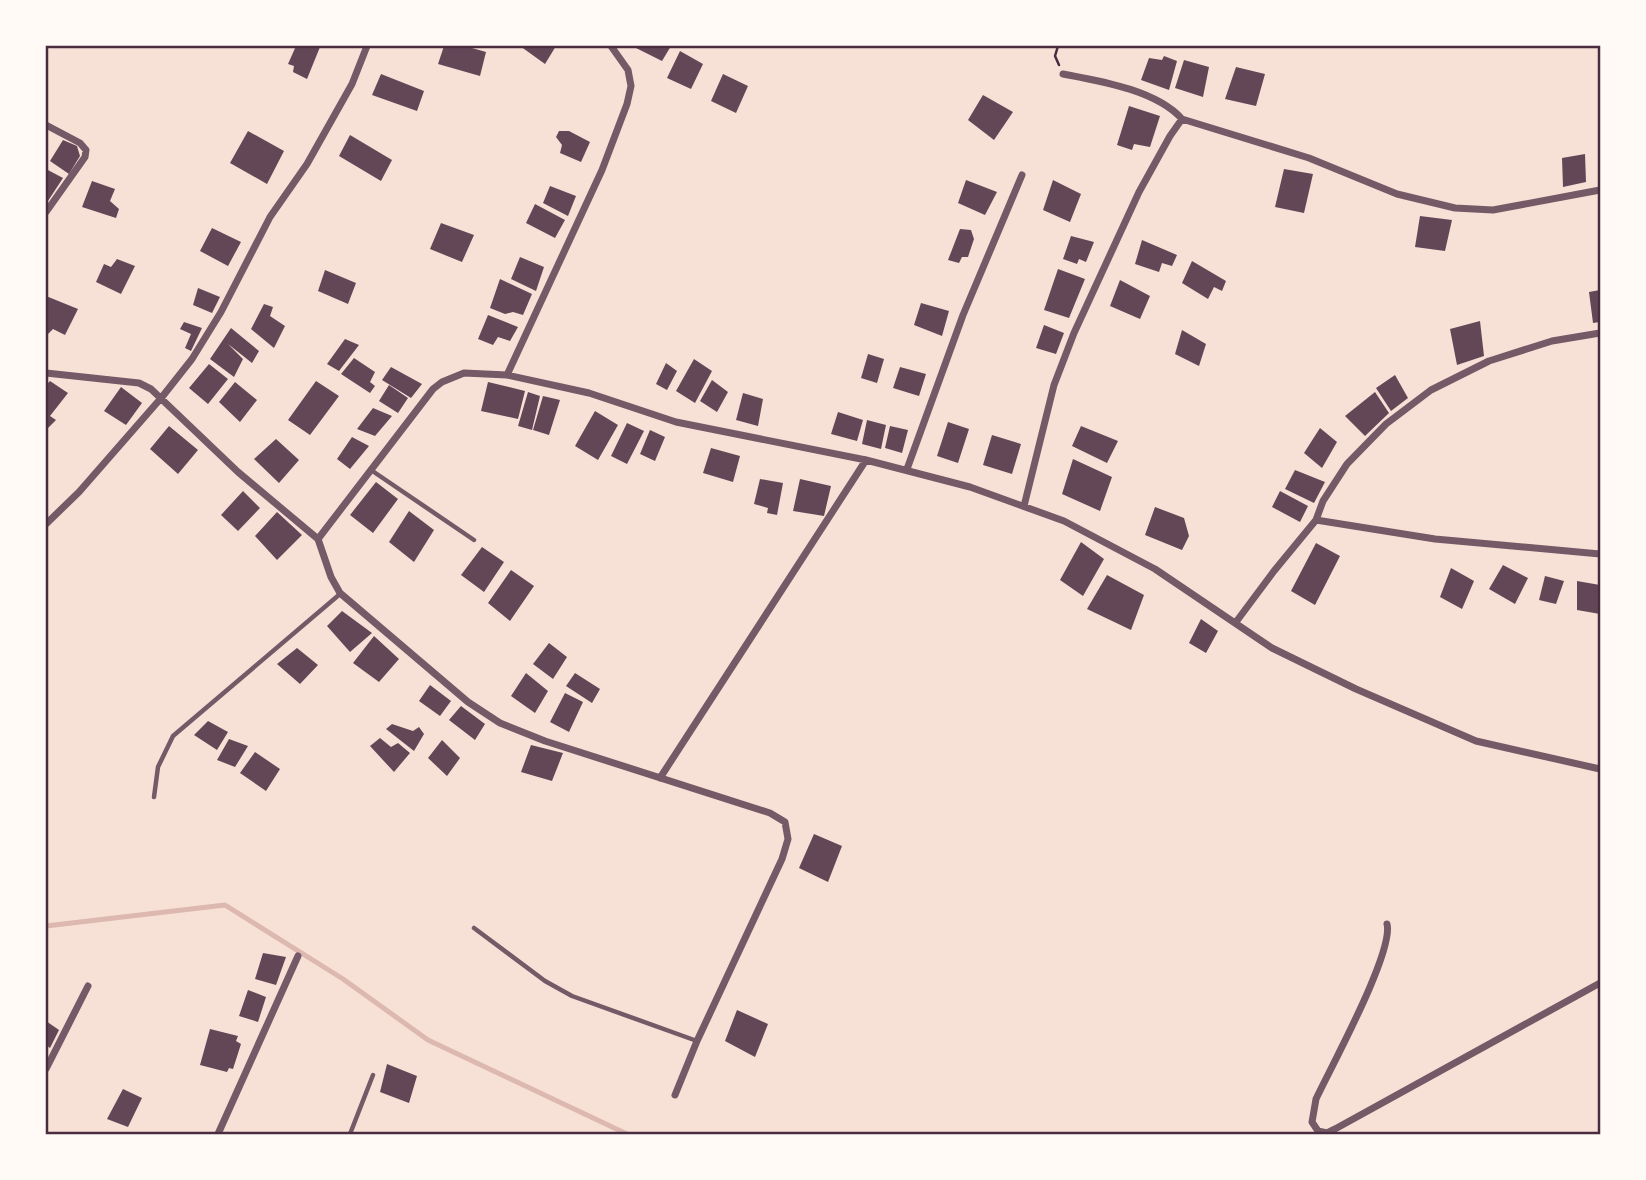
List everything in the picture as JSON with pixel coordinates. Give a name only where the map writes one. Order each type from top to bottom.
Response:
[{"type":"street","points":[[46,524],[79,492],[192,359],[221,312],[270,217],[307,164],[352,84],[367,46]]},
{"type":"street","points":[[507,375],[597,180],[627,104],[631,86],[628,70],[611,46]]},
{"type":"street","points":[[1063,74],[1094,79],[1133,92],[1164,104],[1182,118],[1309,158],[1397,194],[1455,208],[1493,210],[1601,190]]},
{"type":"street","points":[[1024,506],[1054,385],[1074,333],[1139,192],[1182,118]]},
{"type":"street","points":[[46,125],[80,143],[86,150],[85,157],[46,212]]},
{"type":"street","points":[[907,469],[963,315],[1022,175]]},
{"type":"street","points":[[1236,622],[1316,520],[1323,501],[1347,464],[1386,424],[1431,390],[1489,361],[1552,341],[1601,333]]},
{"type":"street","points":[[46,373],[139,383],[162,397],[238,472],[318,539],[331,577],[340,593],[468,702],[500,723],[545,741],[770,813],[785,822],[788,839],[782,859],[696,1041],[675,1095]]},
{"type":"street","points":[[318,539],[433,389],[464,373],[507,375],[589,393],[676,422],[907,469],[1024,506],[1063,521],[1155,569],[1272,648],[1356,689],[1476,741],[1601,769]]},
{"type":"street","points":[[660,779],[866,460]]},
{"type":"street","points":[[1316,520],[1435,539],[1601,554]]},
{"type":"street","points":[[1387,924],[1387,938],[1370,986],[1316,1099],[1312,1122],[1318,1131],[1327,1133],[1335,1129],[1601,983]]},
{"type":"street","points":[[218,1135],[298,956]]},
{"type":"street","points":[[46,1069],[88,986]]},
{"type":"lane","points":[[371,470],[474,540]]},
{"type":"lane","points":[[154,797],[158,767],[173,736],[340,593]]},
{"type":"lane","points":[[474,928],[545,981],[572,996],[696,1041]]},
{"type":"lane","points":[[351,1135],[373,1074]]},
{"type":"path","points":[[1058,46],[1055,56],[1063,74]]},
{"type":"building","points":[[296,46],[320,47],[307,79],[293,72],[294,66],[288,64]]},
{"type":"building","points":[[444,46],[465,46],[486,52],[480,76],[438,64]]},
{"type":"building","points":[[520,46],[556,46],[545,64]]},
{"type":"building","points":[[671,46],[662,61],[636,48]]},
{"type":"building","points":[[680,51],[703,64],[691,89],[667,78]]},
{"type":"building","points":[[1164,56],[1177,61],[1169,90],[1141,80],[1149,58],[1162,60]]},
{"type":"building","points":[[1184,60],[1209,67],[1203,97],[1175,88]]},
{"type":"building","points":[[1236,67],[1265,74],[1256,106],[1225,99]]},
{"type":"building","points":[[381,74],[424,91],[417,111],[372,95]]},
{"type":"building","points":[[723,74],[748,86],[736,113],[711,101]]},
{"type":"building","points":[[983,95],[1013,112],[994,140],[968,120]]},
{"type":"building","points":[[1129,106],[1160,116],[1150,147],[1134,144],[1132,150],[1117,145]]},
{"type":"building","points":[[248,131],[284,151],[267,184],[230,163]]},
{"type":"building","points":[[559,131],[569,131],[590,142],[581,162],[560,153],[562,145],[556,137]]},
{"type":"building","points":[[350,135],[392,160],[381,181],[339,156]]},
{"type":"building","points":[[63,140],[77,146],[80,156],[69,174],[50,161]]},
{"type":"building","points":[[1585,154],[1586,182],[1563,187],[1562,158]]},
{"type":"building","points":[[46,169],[63,178],[46,204]]},
{"type":"building","points":[[1284,169],[1313,174],[1304,213],[1275,207]]},
{"type":"building","points":[[966,180],[997,192],[985,215],[958,203]]},
{"type":"building","points":[[1053,180],[1081,194],[1070,222],[1043,210]]},
{"type":"building","points":[[92,181],[115,189],[110,201],[119,209],[116,218],[82,207]]},
{"type":"building","points":[[550,186],[576,196],[568,216],[543,203]]},
{"type":"building","points":[[535,204],[565,220],[555,238],[526,223]]},
{"type":"building","points":[[1420,216],[1452,220],[1445,251],[1415,247]]},
{"type":"building","points":[[441,223],[474,235],[462,262],[430,249]]},
{"type":"building","points":[[212,228],[241,242],[228,266],[200,251]]},
{"type":"building","points":[[960,229],[971,230],[974,239],[968,257],[962,257],[959,263],[948,260]]},
{"type":"building","points":[[1071,236],[1094,242],[1086,262],[1079,259],[1077,264],[1063,259]]},
{"type":"building","points":[[1142,240],[1177,255],[1172,266],[1162,263],[1159,272],[1135,264]]},
{"type":"building","points":[[520,257],[544,267],[536,291],[511,279]]},
{"type":"building","points":[[117,259],[135,266],[121,294],[96,282],[104,264],[111,267]]},
{"type":"building","points":[[1192,261],[1226,281],[1222,291],[1214,287],[1208,299],[1182,283]]},
{"type":"building","points":[[1058,269],[1085,279],[1069,318],[1044,310]]},
{"type":"building","points":[[325,270],[356,283],[348,304],[318,291]]},
{"type":"building","points":[[500,279],[532,294],[523,315],[513,312],[505,314],[490,308]]},
{"type":"building","points":[[1120,280],[1150,296],[1140,319],[1110,306]]},
{"type":"building","points":[[198,288],[220,297],[212,313],[193,305]]},
{"type":"building","points":[[1600,290],[1600,322],[1593,323],[1589,292]]},
{"type":"building","points":[[46,296],[78,309],[65,335],[53,329],[46,336]]},
{"type":"building","points":[[921,303],[949,311],[942,336],[914,325]]},
{"type":"building","points":[[264,304],[273,307],[270,316],[285,326],[274,348],[251,329]]},
{"type":"building","points":[[488,315],[518,327],[510,341],[498,337],[493,345],[478,339]]},
{"type":"building","points":[[1480,321],[1484,356],[1457,365],[1450,329]]},
{"type":"building","points":[[184,322],[202,328],[191,351],[185,348],[191,334],[180,329]]},
{"type":"building","points":[[1044,325],[1064,333],[1056,354],[1036,348]]},
{"type":"building","points":[[231,328],[259,351],[252,363],[228,344],[243,359],[234,377],[210,359]]},
{"type":"building","points":[[1182,330],[1206,344],[1199,366],[1175,354]]},
{"type":"building","points":[[345,339],[359,345],[339,371],[327,364]]},
{"type":"building","points":[[868,354],[884,359],[877,383],[861,378]]},
{"type":"building","points":[[354,358],[375,372],[370,382],[375,386],[370,393],[341,374]]},
{"type":"building","points":[[694,359],[712,371],[695,403],[676,391]]},
{"type":"building","points":[[666,363],[677,371],[667,390],[656,384]]},
{"type":"building","points":[[209,364],[228,379],[208,404],[189,388]]},
{"type":"building","points":[[391,367],[422,384],[411,398],[382,380]]},
{"type":"building","points":[[900,367],[926,374],[919,396],[893,388]]},
{"type":"building","points":[[1395,375],[1408,398],[1391,411],[1376,388]]},
{"type":"building","points":[[712,380],[728,392],[717,412],[700,401]]},
{"type":"building","points":[[50,381],[68,393],[50,416],[56,420],[46,430],[46,385]]},
{"type":"building","points":[[316,381],[339,396],[310,435],[288,420]]},
{"type":"building","points":[[235,382],[257,400],[240,422],[219,402]]},
{"type":"building","points":[[488,382],[525,391],[518,419],[481,411]]},
{"type":"building","points":[[389,385],[408,398],[398,413],[379,401]]},
{"type":"building","points":[[121,387],[142,403],[126,425],[104,411]]},
{"type":"building","points":[[528,392],[540,396],[532,430],[518,426]]},
{"type":"building","points":[[1375,392],[1389,413],[1365,436],[1345,416]]},
{"type":"building","points":[[743,393],[763,399],[758,426],[736,420]]},
{"type":"building","points":[[543,396],[560,400],[549,435],[533,430]]},
{"type":"building","points":[[373,408],[392,416],[375,436],[357,429]]},
{"type":"building","points":[[595,411],[618,425],[598,460],[575,446]]},
{"type":"building","points":[[838,412],[863,420],[857,441],[831,434]]},
{"type":"building","points":[[867,420],[886,425],[881,449],[862,444]]},
{"type":"building","points":[[948,422],[969,429],[958,463],[937,456]]},
{"type":"building","points":[[627,423],[644,431],[627,464],[611,456]]},
{"type":"building","points":[[169,426],[198,450],[178,474],[150,449]]},
{"type":"building","points":[[890,426],[908,430],[902,453],[885,448]]},
{"type":"building","points":[[1081,426],[1118,441],[1107,463],[1072,446]]},
{"type":"building","points":[[1320,428],[1337,442],[1322,468],[1304,453]]},
{"type":"building","points":[[650,430],[665,437],[655,461],[640,454]]},
{"type":"building","points":[[992,435],[1021,444],[1012,474],[983,465]]},
{"type":"building","points":[[352,437],[369,446],[350,469],[337,459]]},
{"type":"building","points":[[276,439],[299,460],[279,483],[254,459]]},
{"type":"building","points":[[711,448],[740,456],[733,482],[703,473]]},
{"type":"building","points":[[1073,459],[1112,477],[1100,511],[1062,494]]},
{"type":"building","points":[[1295,470],[1325,482],[1314,503],[1285,489]]},
{"type":"building","points":[[760,479],[783,483],[777,515],[767,513],[768,508],[754,504]]},
{"type":"building","points":[[800,479],[831,486],[824,516],[793,511]]},
{"type":"building","points":[[376,482],[398,499],[373,533],[350,515]]},
{"type":"building","points":[[243,491],[260,508],[238,531],[221,515]]},
{"type":"building","points":[[1280,491],[1308,506],[1300,522],[1272,507]]},
{"type":"building","points":[[1155,507],[1184,518],[1189,536],[1182,550],[1145,535]]},
{"type":"building","points":[[409,511],[434,530],[414,562],[389,542]]},
{"type":"building","points":[[277,512],[302,535],[277,560],[255,536]]},
{"type":"building","points":[[1081,542],[1104,559],[1083,596],[1060,580]]},
{"type":"building","points":[[1316,543],[1340,556],[1315,605],[1291,591]]},
{"type":"building","points":[[482,547],[504,562],[484,592],[461,575]]},
{"type":"building","points":[[1503,565],[1528,578],[1515,604],[1489,589]]},
{"type":"building","points":[[1451,568],[1474,581],[1462,609],[1440,597]]},
{"type":"building","points":[[511,570],[534,586],[510,621],[488,603]]},
{"type":"building","points":[[1107,575],[1144,595],[1131,630],[1087,609]]},
{"type":"building","points":[[1545,576],[1564,581],[1556,604],[1539,600]]},
{"type":"building","points":[[1577,581],[1600,585],[1600,614],[1577,610]]},
{"type":"building","points":[[342,611],[372,633],[350,652],[327,626]]},
{"type":"building","points":[[1201,619],[1218,631],[1206,653],[1189,643]]},
{"type":"building","points":[[374,636],[399,659],[379,682],[353,663]]},
{"type":"building","points":[[549,643],[567,657],[553,679],[533,664]]},
{"type":"building","points":[[297,648],[318,665],[300,684],[277,664]]},
{"type":"building","points":[[526,673],[548,691],[535,713],[511,696]]},
{"type":"building","points":[[575,673],[600,689],[592,703],[566,686]]},
{"type":"building","points":[[430,685],[451,701],[440,716],[419,701]]},
{"type":"building","points":[[565,693],[583,702],[569,732],[550,722]]},
{"type":"building","points":[[461,706],[485,724],[475,740],[449,720]]},
{"type":"building","points":[[208,721],[228,732],[217,750],[194,735]]},
{"type":"building","points":[[392,724],[413,731],[419,727],[424,734],[414,751],[386,729]]},
{"type":"building","points":[[380,738],[391,747],[398,743],[410,753],[394,772],[370,746]]},
{"type":"building","points":[[229,739],[248,746],[235,767],[217,760]]},
{"type":"building","points":[[442,740],[460,758],[447,776],[428,758]]},
{"type":"building","points":[[531,745],[563,753],[552,781],[521,772]]},
{"type":"building","points":[[255,752],[280,769],[266,791],[240,773]]},
{"type":"building","points":[[814,834],[842,846],[828,882],[799,868]]},
{"type":"building","points":[[263,953],[286,957],[276,985],[255,979]]},
{"type":"building","points":[[248,990],[266,997],[258,1022],[239,1016]]},
{"type":"building","points":[[737,1010],[768,1024],[755,1057],[725,1041]]},
{"type":"building","points":[[46,1021],[59,1030],[50,1048],[46,1045]]},
{"type":"building","points":[[210,1029],[238,1036],[236,1041],[241,1044],[233,1069],[229,1068],[227,1072],[200,1065]]},
{"type":"building","points":[[387,1064],[417,1076],[409,1103],[380,1092]]},
{"type":"building","points":[[123,1089],[142,1098],[128,1127],[107,1119]]},
{"type":"waterway","points":[[46,926],[225,905],[343,979],[428,1040],[627,1134]]}]
